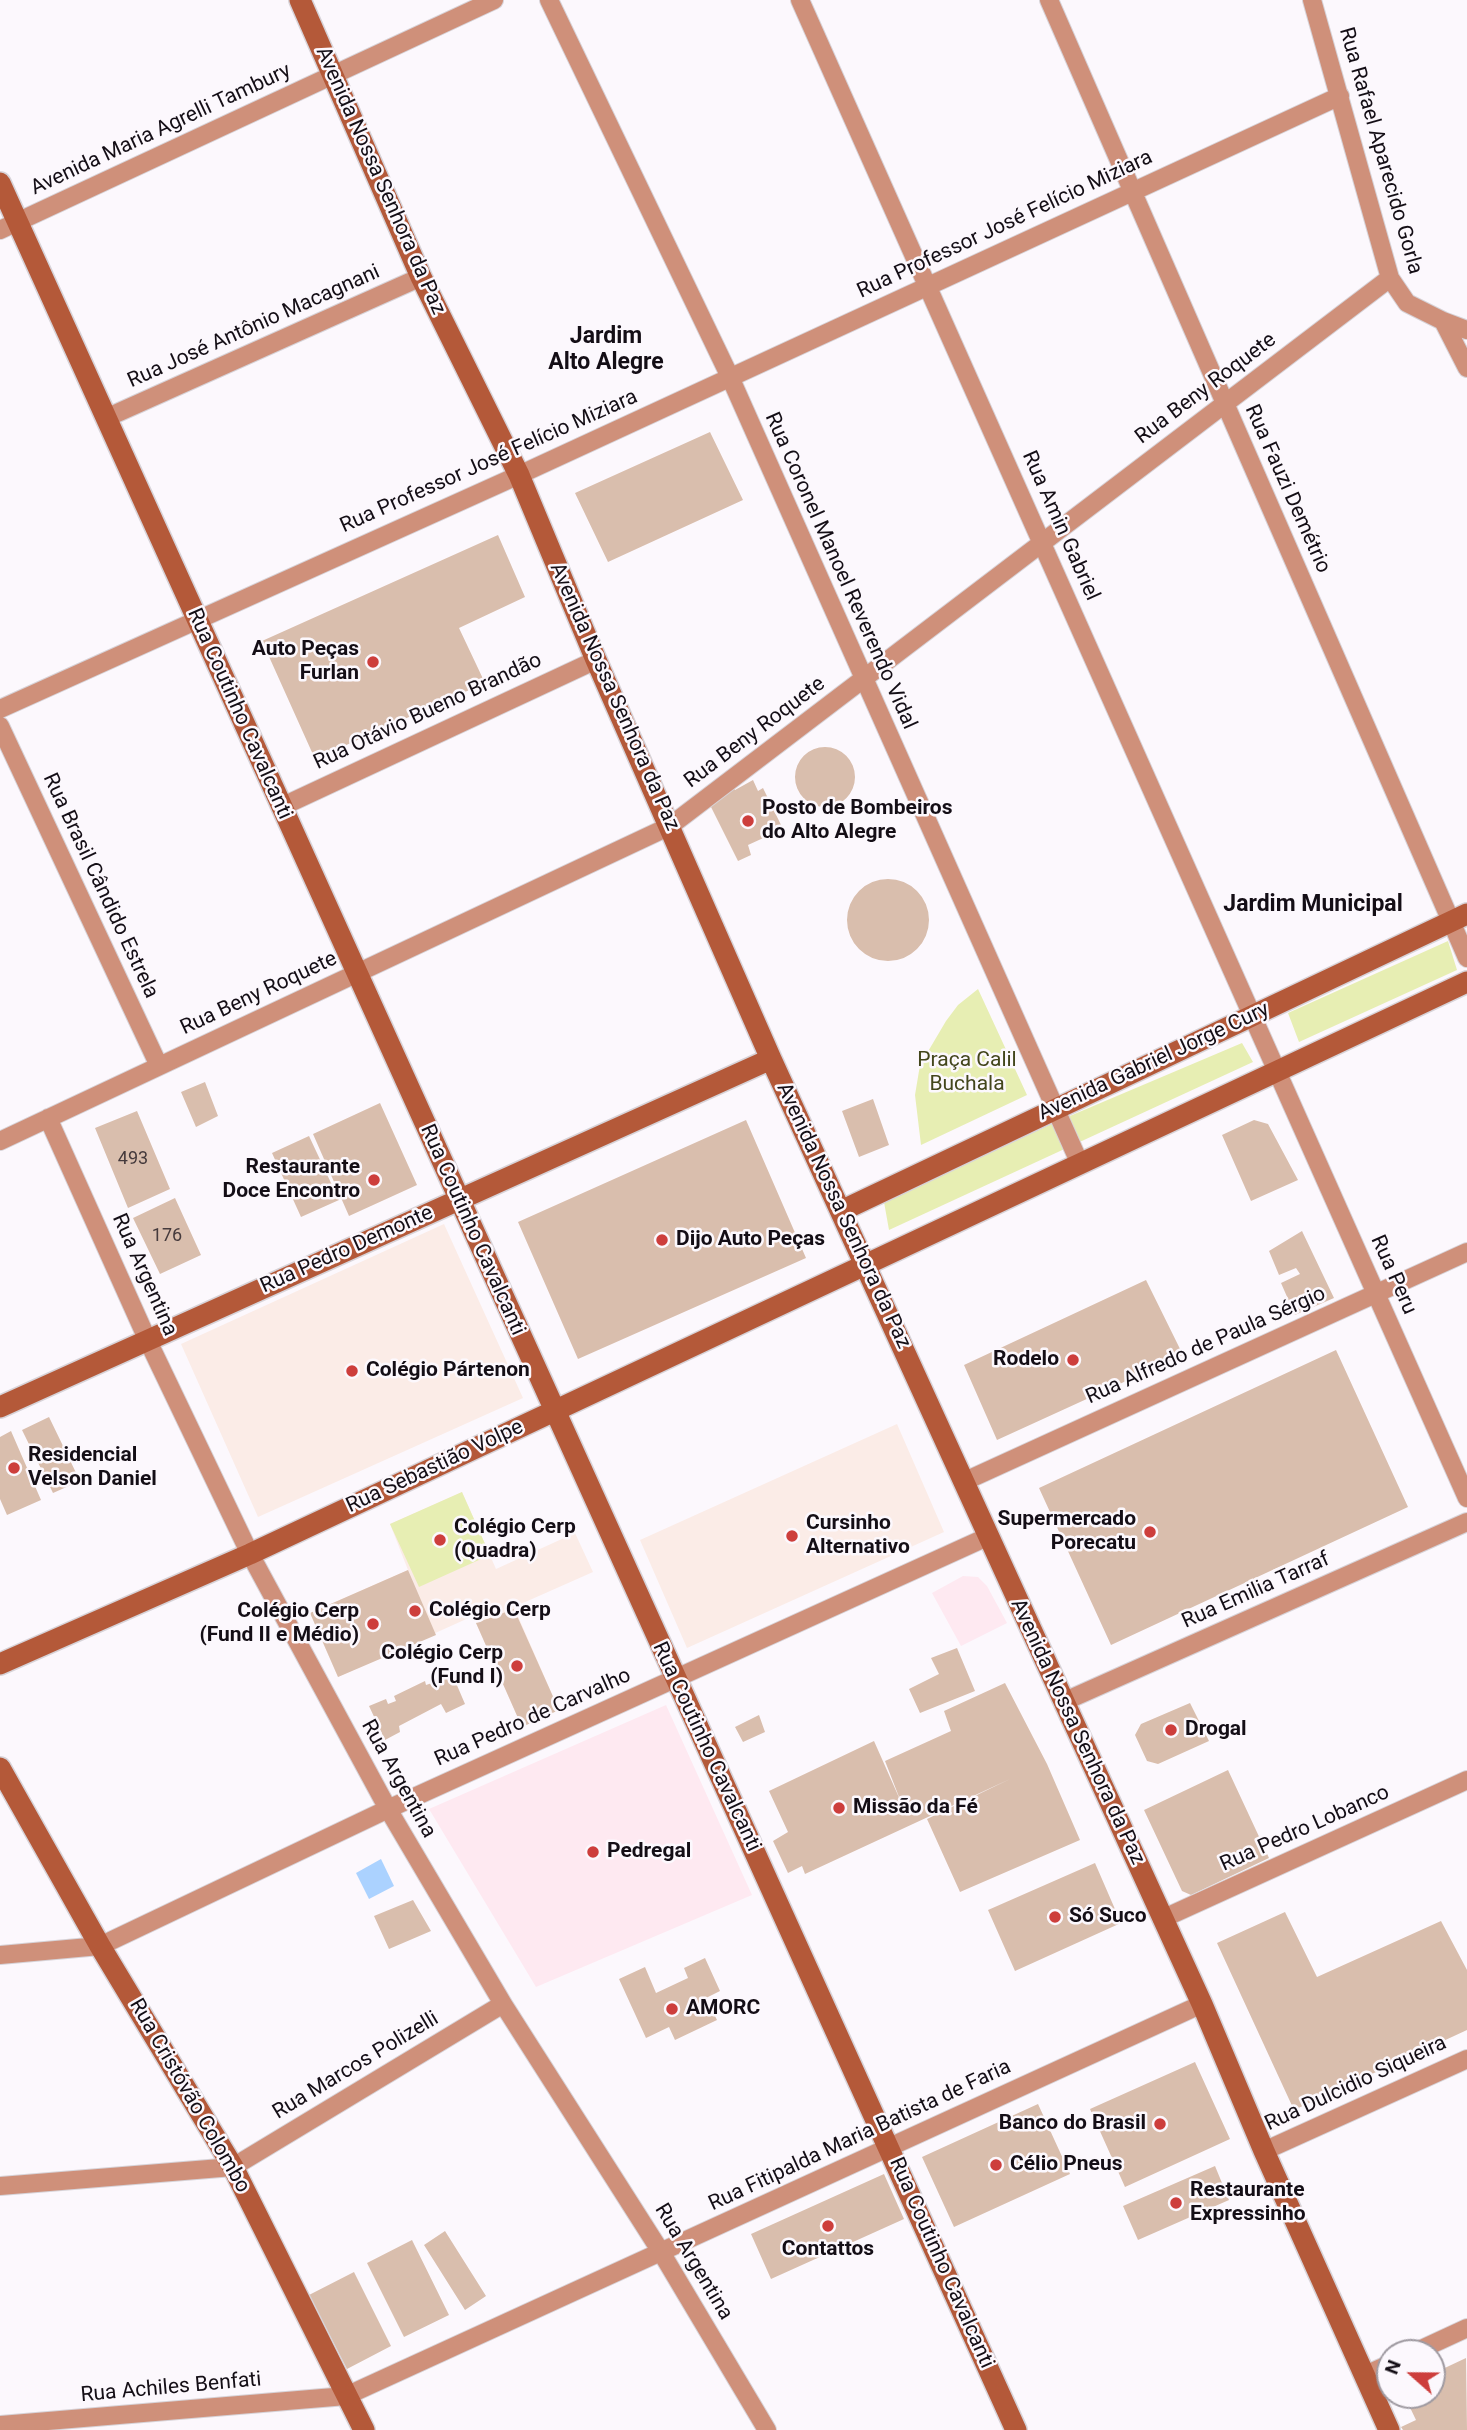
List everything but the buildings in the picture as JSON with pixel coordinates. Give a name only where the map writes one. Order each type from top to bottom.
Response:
[{"type":"main road","name":"Avenida Nossa Senhora da Paz","points":[[300,0],[421,277],[519,475],[596,660],[771,1059],[1202,2004],[1264,2151],[1389,2430]]},
{"type":"main road","name":"Rua Coutinho Cavalcanti","points":[[0,183],[9,226],[106,418],[1016,2430]]},
{"type":"main road","name":"Avenida Gabriel Jorge Cury","points":[[841,1211],[1459,918]]},
{"type":"main road","points":[[867,1265],[1467,982]]},
{"type":"main road","name":"Rua Pedro Demonte","points":[[0,1407],[771,1059]]},
{"type":"main road","name":"Rua Sebastião Volpe","points":[[0,1664],[250,1554],[867,1265]]},
{"type":"main road","name":"Rua Cristóvão Colombo","points":[[0,1768],[100,1946],[233,2167],[363,2429]]},
{"type":"street","name":"Avenida Maria Agrelli Tambury","points":[[9,226],[494,0]]},
{"type":"street","name":"Rua Coronel Manoel Reverendo Vidal","points":[[549,0],[730,377],[1080,1164]]},
{"type":"street","name":"Rua Amin Gabriel","points":[[800,0],[929,285],[1276,1072]]},
{"type":"street","name":"Rua Fauzi Demétrio","points":[[1049,0],[1225,404],[1459,918],[1467,958]]},
{"type":"street","name":"Rua Rafael Aparecido Gorla","points":[[1312,0],[1390,278],[1407,303],[1467,330]]},
{"type":"street","name":"Rua Professor José Felício Miziara","points":[[0,709],[196,618],[519,475],[1340,96]]},
{"type":"street","name":"Rua José Antônio Macagnani","points":[[106,418],[421,277]]},
{"type":"street","name":"Rua Beny Roquete","points":[[0,1141],[670,826],[1390,278]]},
{"type":"street","points":[[1443,321],[1467,368]]},
{"type":"street","name":"Rua Otávio Bueno Brandão","points":[[281,807],[596,660]]},
{"type":"street","name":"Rua Brasil Cândido Estrela","points":[[0,726],[159,1066]]},
{"type":"street","name":"Rua Peru","points":[[1276,1072],[1467,1498]]},
{"type":"street","name":"Rua Argentina","points":[[48,1118],[148,1341],[250,1554],[388,1809],[503,2004],[661,2252],[767,2430]]},
{"type":"street","name":"Rua Alfredo de Paula Sérgio","points":[[963,1482],[1467,1252]]},
{"type":"street","name":"Rua Emilia Tarraf","points":[[1063,1702],[1467,1522]]},
{"type":"street","name":"Rua Pedro de Carvalho","points":[[100,1946],[388,1809],[987,1537]]},
{"type":"street","name":"Rua Pedro Lobanco","points":[[1162,1919],[1467,1780]]},
{"type":"street","points":[[0,1955],[100,1946]]},
{"type":"street","name":"Rua Marcos Polizelli","points":[[233,2167],[503,2004]]},
{"type":"street","name":"Rua Fitipalda Maria Batista de Faria","points":[[346,2396],[1202,2004]]},
{"type":"street","name":"Rua Dulcidio Siqueira","points":[[1264,2151],[1467,2059]]},
{"type":"street","points":[[0,2186],[233,2167]]},
{"type":"street","points":[[1443,2339],[1467,2328]]},
{"type":"street","points":[[1365,2375],[1376,2370]]},
{"type":"street","name":"Rua Achiles Benfati","points":[[0,2425],[346,2396]]},
{"type":"shaded area","name":"Colégio Pártenon","points":[[444,1224],[523,1398],[258,1517],[181,1344]]},
{"type":"shaded area","name":"Cursinho Alternativo","points":[[897,1424],[944,1532],[687,1648],[640,1540]]},
{"type":"shaded area","name":"Colégio Cerp","points":[[462,1492],[496,1569],[575,1533],[593,1572],[514,1607],[559,1710],[522,1727],[473,1616],[338,1677],[310,1613],[408,1570],[390,1524]]},
{"type":"shaded area","points":[[963,1576],[978,1577],[987,1586],[1007,1623],[961,1646],[932,1593]]},
{"type":"shaded area","name":"Pedregal","points":[[666,1705],[752,1895],[536,1987],[429,1809]]},
{"type":"green space","points":[[1448,941],[1457,970],[1299,1042],[1288,1013]]},
{"type":"green space","name":"Praça Calil Buchala","points":[[978,989],[1027,1095],[921,1145],[915,1095],[920,1065],[958,1005]]},
{"type":"green space","points":[[1242,1043],[1253,1062],[889,1230],[884,1202],[1058,1121]]},
{"type":"green space","name":"Colégio Cerp (Quadra)","points":[[462,1492],[490,1555],[419,1587],[390,1524]]},
{"type":"water","points":[[381,1859],[394,1886],[369,1899],[356,1873]]},
{"type":"place","name":"Auto Peças Furlan","points":[[373,662]]},
{"type":"place","name":"Posto de Bombeiros do Alto Alegre","points":[[748,821]]},
{"type":"place","name":"Restaurante Doce Encontro","points":[[374,1180]]},
{"type":"place","name":"Dijo Auto Peças","points":[[662,1240]]},
{"type":"place","name":"Rodelo","points":[[1073,1360]]},
{"type":"place","name":"Colégio Pártenon","points":[[352,1371]]},
{"type":"place","name":"Residencial Velson Daniel","points":[[14,1468]]},
{"type":"place","name":"Supermercado Porecatu","points":[[1150,1532]]},
{"type":"place","name":"Cursinho Alternativo","points":[[792,1536]]},
{"type":"place","name":"Colégio Cerp (Quadra)","points":[[440,1540]]},
{"type":"place","name":"Colégio Cerp","points":[[415,1611]]},
{"type":"place","name":"Colégio Cerp (Fund II e Médio)","points":[[373,1624]]},
{"type":"place","name":"Colégio Cerp (Fund I)","points":[[517,1666]]},
{"type":"place","name":"Drogal","points":[[1171,1730]]},
{"type":"place","name":"Missão da Fé","points":[[839,1808]]},
{"type":"place","name":"Pedregal","points":[[593,1852]]},
{"type":"place","name":"Só Suco","points":[[1055,1917]]},
{"type":"place","name":"AMORC","points":[[672,2009]]},
{"type":"place","name":"Banco do Brasil","points":[[1160,2124]]},
{"type":"place","name":"Célio Pneus","points":[[996,2165]]},
{"type":"place","name":"Restaurante Expressinho","points":[[1176,2203]]},
{"type":"place","name":"Contattos","points":[[828,2226]]},
{"type":"district","name":"Jardim Alto Alegre","points":[[606,350]]},
{"type":"district","name":"Jardim Municipal","points":[[1313,905]]}]
